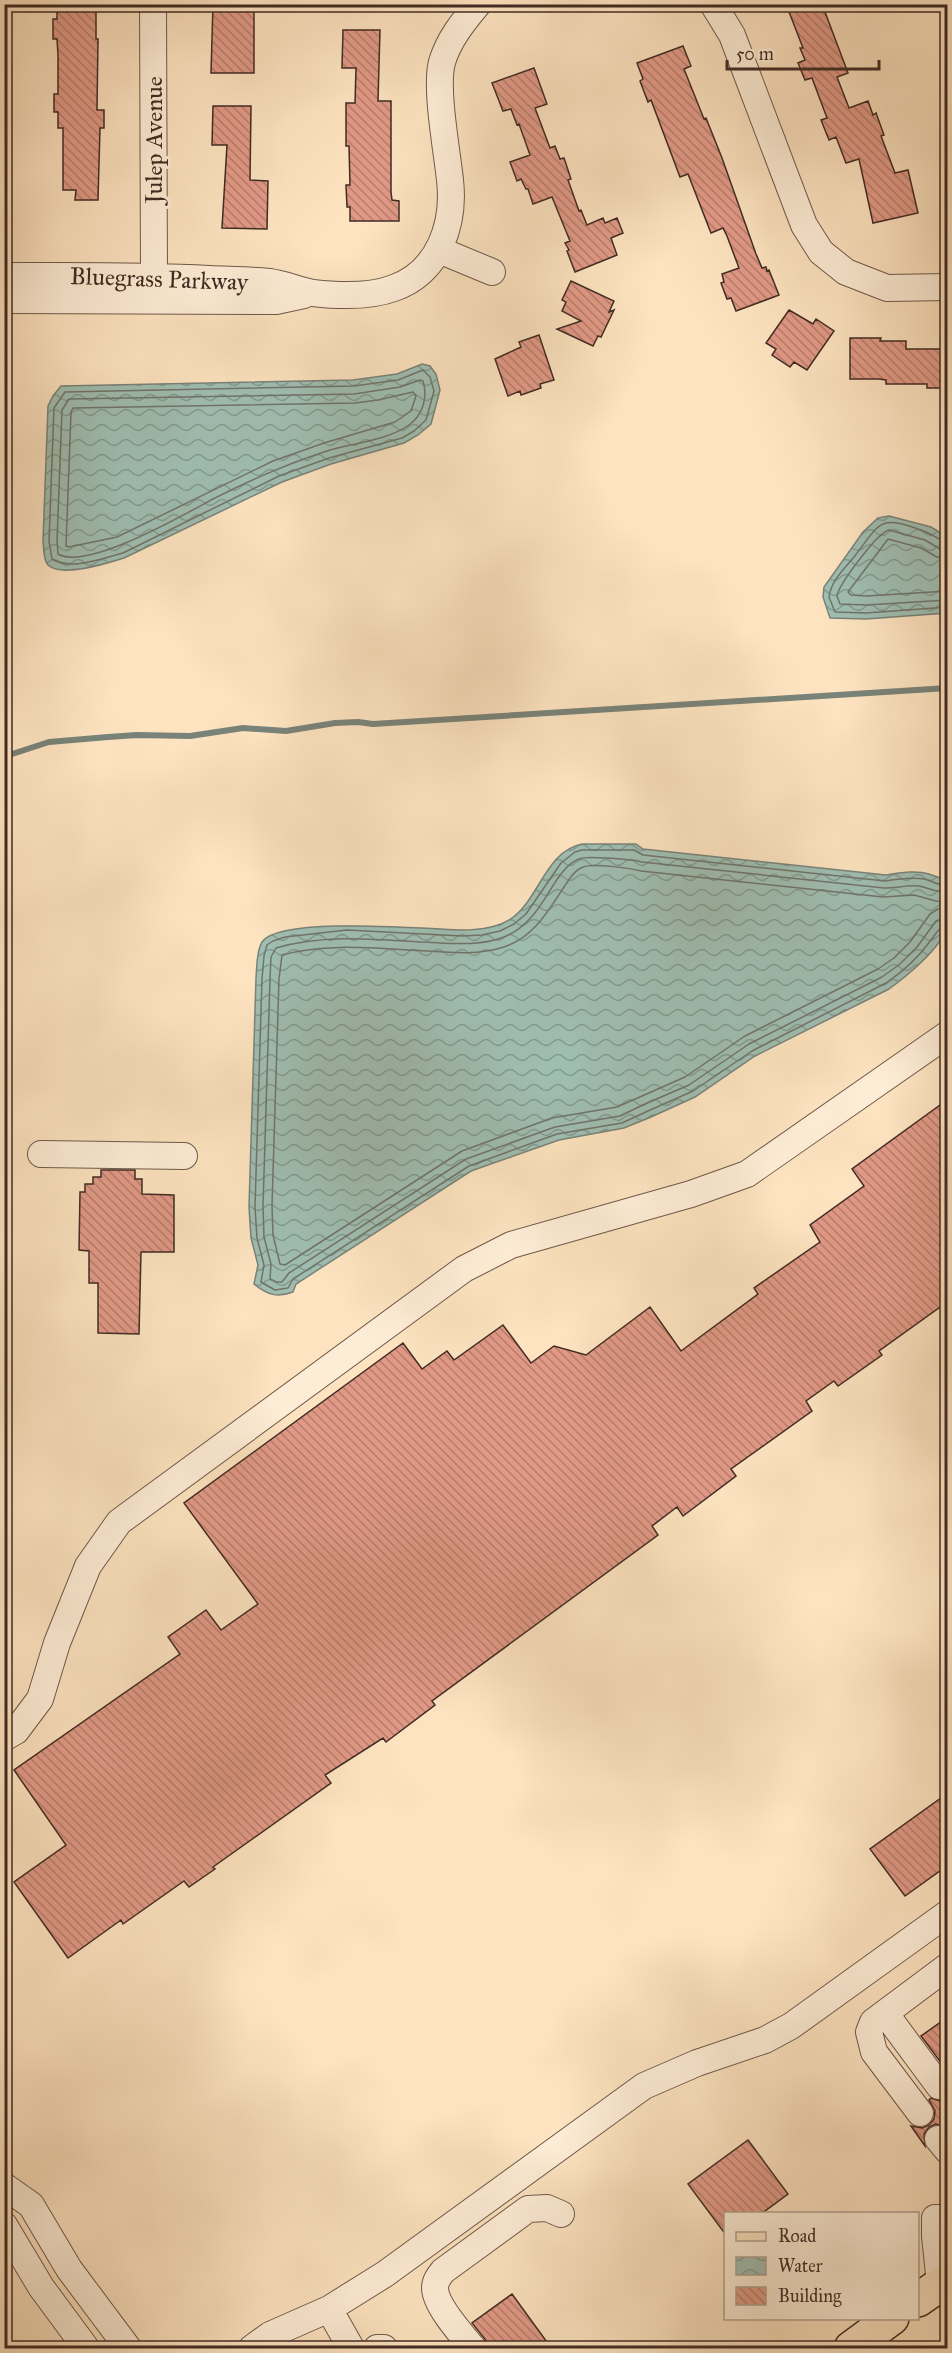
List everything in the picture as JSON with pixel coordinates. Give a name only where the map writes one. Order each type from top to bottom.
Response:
[{"type":"main road","points":[[851,2349],[891,2320]]},
{"type":"street","name":"Julep Avenue","points":[[153,4],[154,276]]},
{"type":"street","points":[[713,4],[732,35],[804,225],[821,252],[846,272],[887,288],[948,287]]},
{"type":"street","name":"Bluegrass Parkway","points":[[4,276],[154,276],[270,282],[313,293],[359,295],[395,288],[423,270],[438,250],[448,225],[452,195],[441,100],[442,63],[456,30],[470,7]]},
{"type":"street","points":[[438,250],[492,272]]},
{"type":"street","name":"Bluegrass Parkway","points":[[4,300],[276,301],[313,293]]},
{"type":"street","points":[[4,1738],[16,1731],[40,1698],[57,1643],[88,1566],[119,1522],[464,1269],[511,1245],[681,1198],[747,1174],[948,1034]]},
{"type":"street","points":[[41,1154],[184,1156]]},
{"type":"street","points":[[252,2349],[270,2336],[329,2309],[385,2274],[644,2086],[697,2062],[765,2040],[791,2026],[948,1913]]},
{"type":"street","points":[[920,2113],[874,2052],[869,2032],[873,2022],[948,1966]]},
{"type":"street","points":[[885,2013],[939,2086]]},
{"type":"street","points":[[4,2186],[30,2205],[69,2269],[128,2349]]},
{"type":"street","points":[[473,2349],[439,2300],[435,2290],[436,2281],[443,2271],[528,2209],[547,2208],[561,2214]]},
{"type":"street","points":[[935,2288],[935,2218],[948,2218]]},
{"type":"street","points":[[4,2225],[41,2287],[86,2349]]},
{"type":"street","points":[[329,2309],[351,2349]]},
{"type":"street","points":[[377,2349],[384,2349]]},
{"type":"water","points":[[422,364],[430,366],[436,374],[440,390],[431,424],[404,443],[331,464],[282,482],[124,558],[74,570],[55,569],[46,563],[43,541],[48,406],[61,386],[353,380],[397,374]]},
{"type":"water","points":[[889,516],[931,527],[947,537],[947,613],[866,619],[830,618],[823,597],[824,587],[863,532],[878,518]]},
{"type":"water","points":[[582,844],[636,844],[643,849],[886,875],[907,872],[929,874],[947,879],[949,903],[947,927],[931,952],[889,989],[755,1056],[695,1097],[624,1128],[559,1140],[471,1171],[296,1284],[293,1292],[277,1295],[259,1288],[254,1284],[258,1265],[251,1238],[249,1207],[256,978],[258,955],[262,942],[274,934],[296,929],[324,927],[462,930],[495,926],[512,918],[521,910],[551,865],[560,856],[570,848]]},
{"type":"building","points":[[213,4],[254,4],[254,73],[211,73]]},
{"type":"building","points":[[786,4],[822,4],[848,73],[837,77],[849,108],[868,101],[873,115],[876,113],[884,135],[881,136],[895,173],[908,170],[918,213],[873,223],[859,159],[846,163],[836,137],[829,140],[821,120],[827,118],[812,78],[805,80],[798,63],[805,60],[800,48],[803,48]]},
{"type":"building","points":[[57,8],[96,8],[97,110],[104,110],[104,128],[100,128],[98,200],[75,200],[76,190],[63,190],[63,128],[58,128],[58,112],[54,112],[54,94],[58,94],[58,55],[57,39],[53,39],[53,19],[57,19]]},
{"type":"building","points":[[343,30],[380,30],[378,101],[391,101],[391,192],[392,200],[399,201],[399,221],[350,221],[346,185],[350,185],[349,146],[346,146],[346,103],[355,103],[356,68],[342,68]]},
{"type":"building","points":[[683,46],[691,66],[684,69],[722,158],[756,254],[762,268],[766,267],[767,271],[769,270],[779,295],[736,311],[731,298],[727,299],[721,283],[724,282],[722,274],[739,268],[727,236],[723,228],[711,233],[688,174],[680,177],[651,100],[648,102],[640,81],[643,79],[637,63]]},
{"type":"building","points":[[534,68],[547,104],[535,108],[550,148],[555,146],[560,159],[564,158],[571,179],[568,180],[579,211],[581,210],[587,225],[603,218],[605,223],[617,218],[623,233],[611,238],[617,255],[575,272],[565,243],[570,241],[552,197],[533,204],[528,189],[521,179],[517,181],[510,162],[530,155],[519,124],[517,125],[511,109],[503,111],[492,83]]},
{"type":"building","points":[[213,106],[251,106],[250,180],[268,181],[267,229],[222,228],[227,145],[212,145]]},
{"type":"building","points":[[571,281],[614,301],[609,312],[614,310],[601,337],[598,336],[593,346],[557,329],[581,321],[562,311],[566,302],[562,300]]},
{"type":"building","points":[[789,310],[813,324],[816,319],[834,331],[807,370],[794,362],[790,367],[772,355],[776,349],[766,343]]},
{"type":"building","points":[[539,335],[554,380],[540,384],[541,388],[521,395],[520,391],[508,396],[495,359],[521,347],[519,342]]},
{"type":"building","points":[[850,338],[906,341],[906,349],[948,349],[948,388],[927,388],[927,384],[886,384],[886,380],[879,379],[850,379]]},
{"type":"building","points":[[947,1100],[947,1302],[879,1351],[882,1355],[838,1386],[834,1381],[806,1401],[812,1411],[731,1469],[736,1476],[683,1516],[677,1507],[652,1526],[658,1535],[432,1701],[435,1705],[386,1742],[383,1738],[325,1775],[331,1783],[213,1867],[215,1869],[189,1887],[184,1881],[123,1924],[121,1920],[68,1958],[14,1882],[66,1845],[14,1770],[180,1654],[168,1637],[206,1610],[221,1630],[258,1604],[184,1503],[403,1343],[422,1369],[447,1351],[454,1360],[503,1325],[531,1363],[554,1346],[586,1355],[650,1307],[681,1351],[758,1294],[754,1288],[820,1242],[810,1225],[864,1186],[852,1169]]},
{"type":"building","points":[[101,1170],[135,1170],[135,1179],[142,1179],[142,1194],[174,1195],[174,1252],[141,1252],[139,1334],[98,1333],[98,1283],[89,1283],[89,1251],[79,1250],[80,1192],[85,1192],[85,1184],[93,1184],[93,1177],[101,1177]]},
{"type":"building","points":[[948,1793],[948,1865],[905,1896],[870,1849]]},
{"type":"building","points":[[948,2017],[948,2072],[921,2036]]},
{"type":"building","points":[[931,2098],[940,2101],[948,2098],[948,2128],[936,2124],[929,2127],[924,2134],[925,2146],[911,2126],[922,2128],[934,2119],[935,2111],[929,2100]]},
{"type":"building","points":[[748,2140],[788,2194],[764,2212],[724,2212],[724,2232],[688,2184]]},
{"type":"building","points":[[512,2294],[552,2349],[488,2349],[485,2339],[472,2323]]},
{"type":"waterway","points":[[9,755],[49,742],[108,737],[190,736],[243,728],[286,731],[335,723],[373,724],[948,688]]}]
